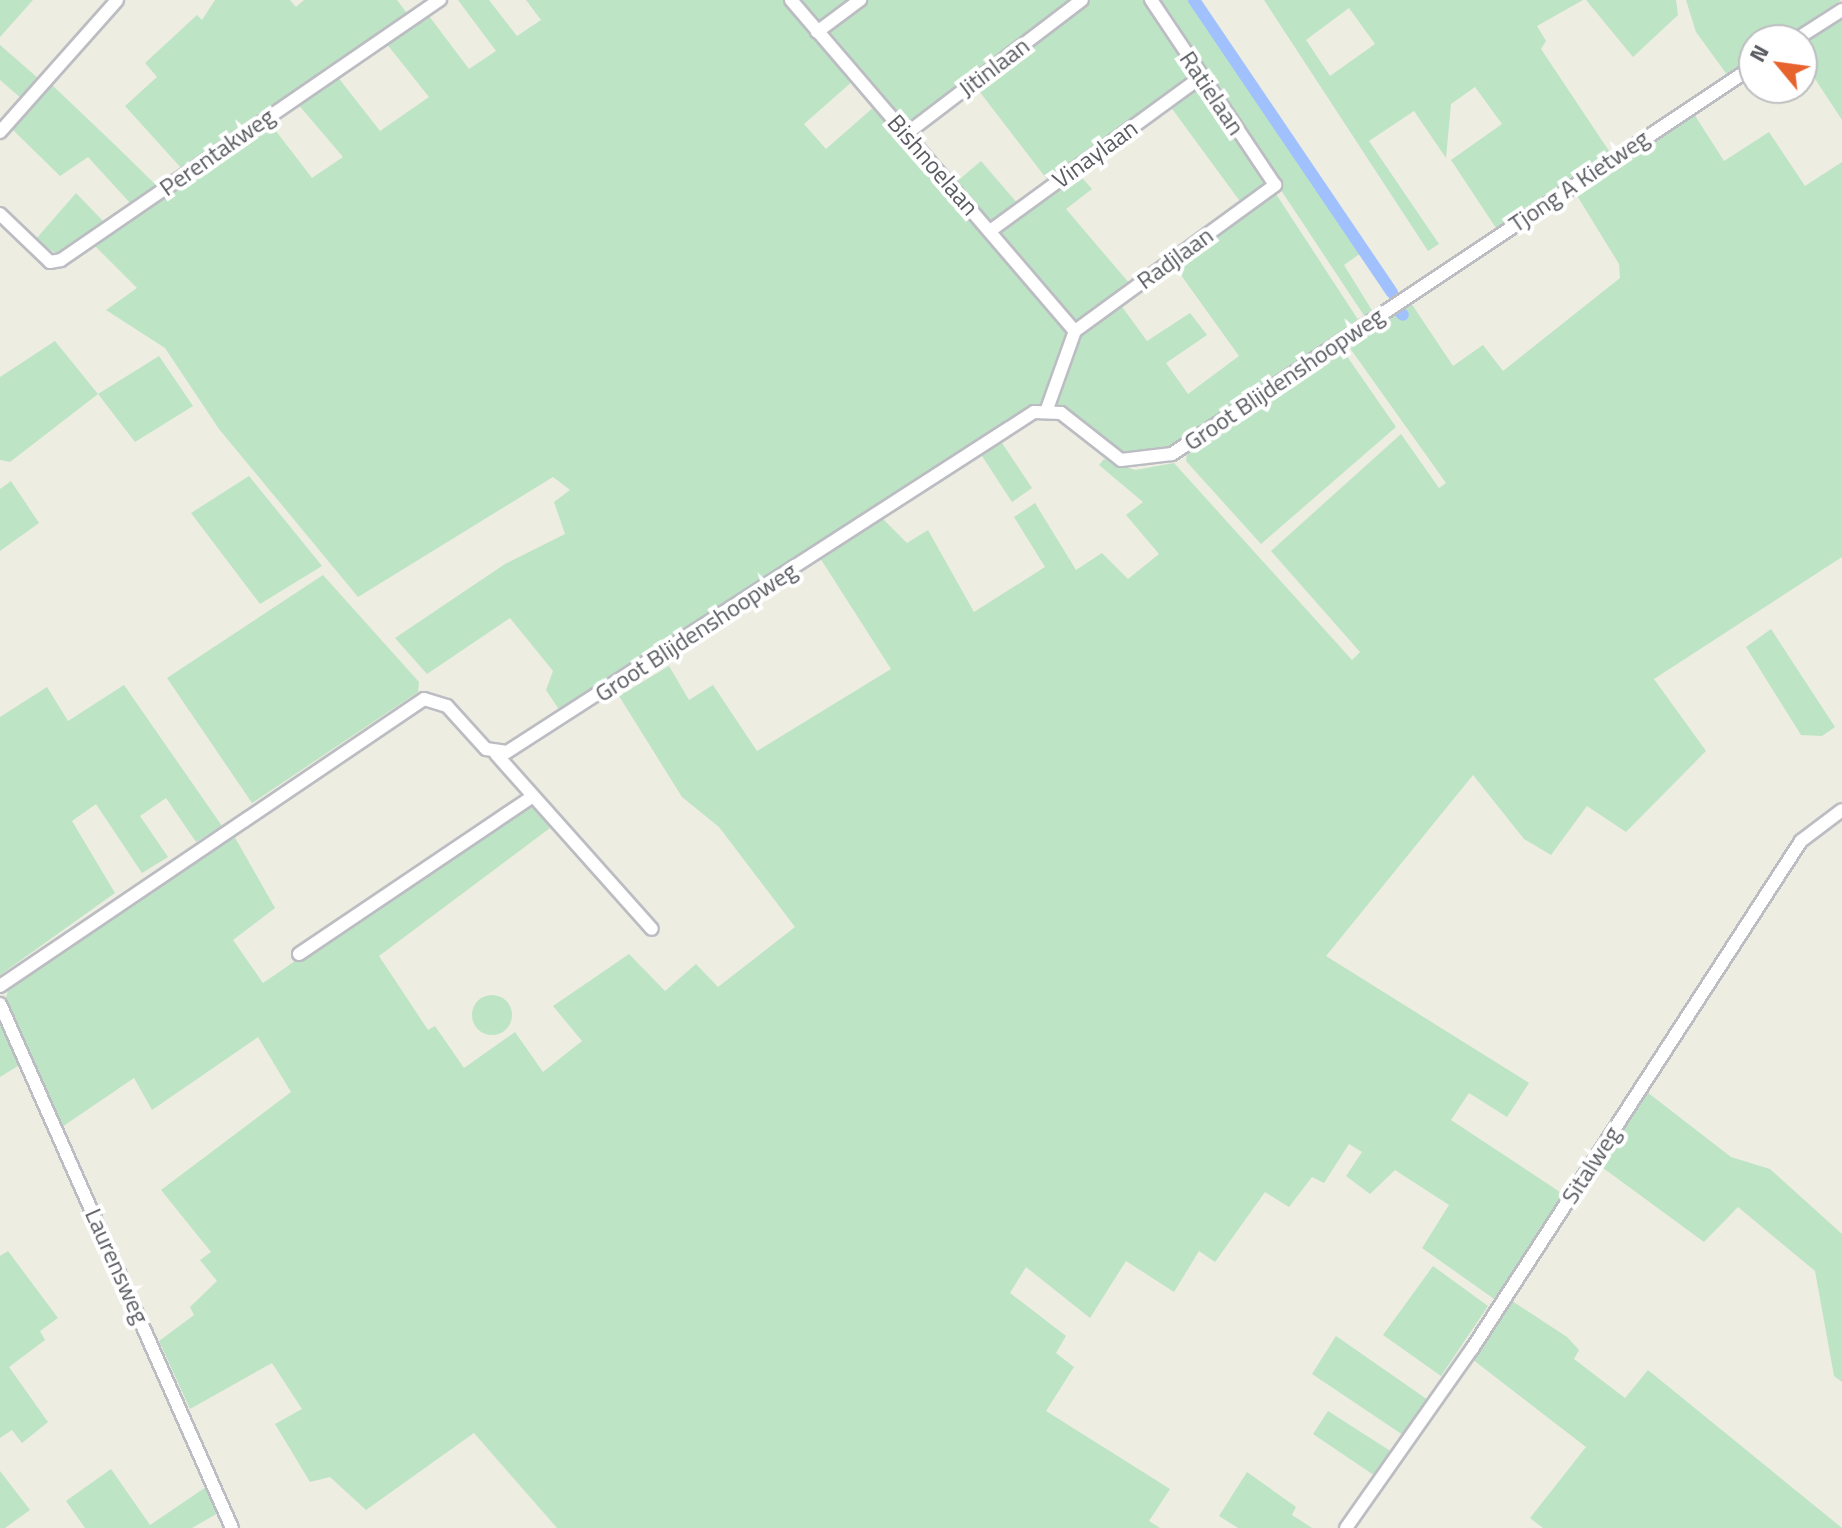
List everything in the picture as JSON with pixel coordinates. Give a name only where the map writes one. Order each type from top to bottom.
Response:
[{"type":"street","points":[[0,132],[117,0]]},
{"type":"street","name":"Perentakweg","points":[[0,214],[50,262],[61,260],[440,0]]},
{"type":"street","name":"Bishnoelaan","points":[[791,0],[1075,331]]},
{"type":"street","points":[[817,32],[860,0]]},
{"type":"street","name":"Jitinlaan","points":[[906,134],[1082,0]]},
{"type":"street","name":"Ratielaan","points":[[1151,0],[1275,185]]},
{"type":"street","points":[[1818,25],[1842,10]]},
{"type":"street","name":"Vinaylaan","points":[[990,231],[1201,77]]},
{"type":"street","name":"Tjong A Kietweg","points":[[1404,297],[1738,77]]},
{"type":"street","name":"Radjlaan","points":[[1075,331],[1275,185]]},
{"type":"street","name":"Groot Blijdenshoopweg","points":[[496,754],[690,638],[1018,419],[1047,409],[1121,460],[1160,459],[1404,297]]},
{"type":"street","points":[[1047,409],[1075,331]]},
{"type":"street","points":[[0,986],[424,699],[447,706],[496,754],[529,799],[652,929]]},
{"type":"street","points":[[299,954],[529,799]]},
{"type":"street","name":"Sitalweg","points":[[1346,1528],[1472,1349],[1801,841],[1842,810]]},
{"type":"street","name":"Laurensweg","points":[[0,1004],[232,1528]]},
{"type":"green space","points":[[0,0],[33,0],[0,37]]},
{"type":"green space","points":[[215,0],[290,0],[296,7],[304,0],[397,0],[409,16],[182,169],[125,106],[157,77],[145,63],[197,15],[202,20]]},
{"type":"green space","points":[[458,0],[489,0],[517,36],[541,20],[526,0],[787,0],[854,80],[804,124],[826,149],[875,106],[1070,332],[1042,404],[1026,408],[562,714],[546,690],[553,671],[510,618],[427,674],[395,638],[505,564],[565,534],[554,502],[570,490],[553,477],[358,597],[219,429],[165,348],[106,310],[137,288],[94,245],[269,122],[312,178],[343,157],[297,103],[337,76],[380,131],[429,97],[386,43],[429,16],[469,69],[496,51]]},
{"type":"green space","points":[[795,0],[853,0],[817,27]]},
{"type":"green space","points":[[867,0],[1075,0],[905,127],[822,32]]},
{"type":"green space","points":[[1091,0],[1146,0],[1196,76],[1049,182],[976,87]]},
{"type":"green space","points":[[1155,0],[1194,0],[1364,251],[1344,265],[1373,312],[1365,317]]},
{"type":"green space","points":[[1264,0],[1583,0],[1537,26],[1546,41],[1541,49],[1609,151],[1496,228],[1451,160],[1502,124],[1475,87],[1451,104],[1446,158],[1414,111],[1369,141],[1439,244],[1428,251]],"holes":[[[1349,8],[1375,44],[1330,76],[1306,40]]]},
{"type":"green space","points":[[1586,0],[1676,0],[1678,15],[1633,57]]},
{"type":"green space","points":[[1686,0],[1841,0],[1805,24],[1738,24],[1738,69],[1728,76],[1696,32]]},
{"type":"green space","points":[[1842,18],[1842,120],[1818,83],[1818,34]]},
{"type":"green space","points":[[0,45],[39,79],[22,99],[0,80]]},
{"type":"green space","points":[[49,82],[157,186],[131,204],[88,157],[60,176],[10,127]]},
{"type":"green space","points":[[1201,84],[1270,184],[1242,204],[1170,106]]},
{"type":"green space","points":[[1694,114],[1724,161],[1769,132],[1805,186],[1842,162],[1842,557],[1654,679],[1706,751],[1626,832],[1587,806],[1551,855],[1524,839],[1473,775],[1326,956],[1529,1083],[1507,1117],[1469,1093],[1451,1120],[1566,1196],[1497,1301],[1422,1248],[1449,1205],[1395,1170],[1370,1194],[1346,1176],[1362,1152],[1349,1144],[1324,1183],[1312,1177],[1289,1207],[1265,1192],[1215,1262],[1199,1251],[1174,1292],[1126,1261],[1090,1318],[1026,1267],[1010,1293],[1066,1336],[1056,1353],[1074,1367],[1046,1411],[1170,1489],[1149,1521],[1160,1528],[557,1528],[474,1433],[366,1510],[330,1477],[310,1482],[275,1424],[302,1409],[272,1363],[190,1409],[159,1341],[194,1315],[190,1307],[217,1281],[200,1260],[211,1252],[161,1190],[291,1092],[258,1037],[152,1110],[134,1078],[62,1127],[5,1002],[9,986],[233,834],[275,908],[233,940],[263,983],[528,801],[550,828],[379,956],[428,1030],[435,1026],[464,1068],[515,1032],[543,1072],[582,1041],[553,1006],[629,954],[665,991],[696,964],[718,987],[795,927],[719,827],[682,797],[619,696],[669,666],[689,700],[713,685],[757,751],[891,669],[820,558],[882,518],[907,543],[928,530],[974,612],[1045,567],[1014,517],[1035,503],[1076,570],[1102,553],[1128,579],[1159,554],[1126,515],[1143,502],[1099,465],[1104,459],[1135,470],[1174,463],[1352,660],[1360,652],[1271,551],[1401,434],[1439,488],[1446,483],[1347,344],[1409,300],[1453,366],[1483,345],[1503,371],[1620,278],[1619,264],[1576,194]]},
{"type":"green space","points":[[981,161],[1018,204],[991,225],[955,183]]},
{"type":"green space","points":[[1077,172],[1092,189],[1066,209],[1130,284],[1076,325],[995,233]]},
{"type":"green space","points":[[1274,191],[1359,321],[1176,448],[1124,457],[1053,407],[1078,336],[1120,304],[1147,341],[1190,313],[1207,335],[1166,363],[1188,394],[1239,356],[1173,264]]},
{"type":"green space","points":[[76,193],[104,222],[56,254],[36,239]]},
{"type":"green space","points":[[55,341],[98,394],[10,462],[0,460],[0,377]]},
{"type":"green space","points":[[1342,349],[1396,427],[1261,544],[1186,461],[1187,453]]},
{"type":"green space","points":[[159,356],[193,406],[135,442],[98,394]]},
{"type":"green space","points":[[1000,440],[1032,488],[1012,502],[980,453]]},
{"type":"green space","points":[[249,476],[322,566],[260,604],[191,513]]},
{"type":"green space","points":[[11,481],[39,523],[0,551],[0,489]]},
{"type":"green space","points":[[323,575],[419,682],[418,692],[252,803],[167,678]]},
{"type":"green space","points":[[1771,629],[1835,727],[1822,736],[1801,735],[1746,647]]},
{"type":"green space","points":[[124,685],[222,826],[196,842],[166,798],[140,816],[168,857],[142,873],[96,804],[72,821],[115,893],[0,975],[0,717],[47,687],[68,721]]},
{"type":"green space","points":[[492,995],[506,1001],[512,1015],[506,1029],[492,1035],[478,1029],[472,1015],[478,1001]]},
{"type":"green space","points":[[0,1016],[21,1064],[0,1077]]},
{"type":"green space","points":[[1647,1092],[1731,1157],[1770,1169],[1842,1234],[1842,1382],[1834,1376],[1815,1271],[1738,1207],[1704,1242],[1599,1165]]},
{"type":"green space","points":[[8,1251],[58,1318],[40,1331],[45,1340],[9,1367],[48,1422],[22,1443],[12,1430],[0,1438],[0,1256]]},
{"type":"green space","points":[[1433,1266],[1488,1306],[1441,1376],[1383,1335]]},
{"type":"green space","points":[[1512,1301],[1567,1337],[1579,1350],[1574,1359],[1625,1398],[1648,1370],[1842,1528],[1543,1528],[1530,1518],[1586,1447],[1472,1359]]},
{"type":"green space","points":[[1336,1336],[1428,1400],[1403,1435],[1312,1374]]},
{"type":"green space","points":[[1328,1411],[1392,1452],[1378,1478],[1313,1434]]},
{"type":"green space","points":[[111,1469],[150,1525],[206,1487],[218,1513],[192,1528],[85,1528],[66,1501]]},
{"type":"green space","points":[[0,1471],[30,1510],[5,1528],[0,1528]]},
{"type":"green space","points":[[1247,1472],[1296,1507],[1292,1515],[1312,1528],[1238,1528],[1219,1516]]},
{"type":"waterway","points":[[1194,0],[1392,292]]},
{"type":"waterway","points":[[1400,312],[1403,315]]}]
